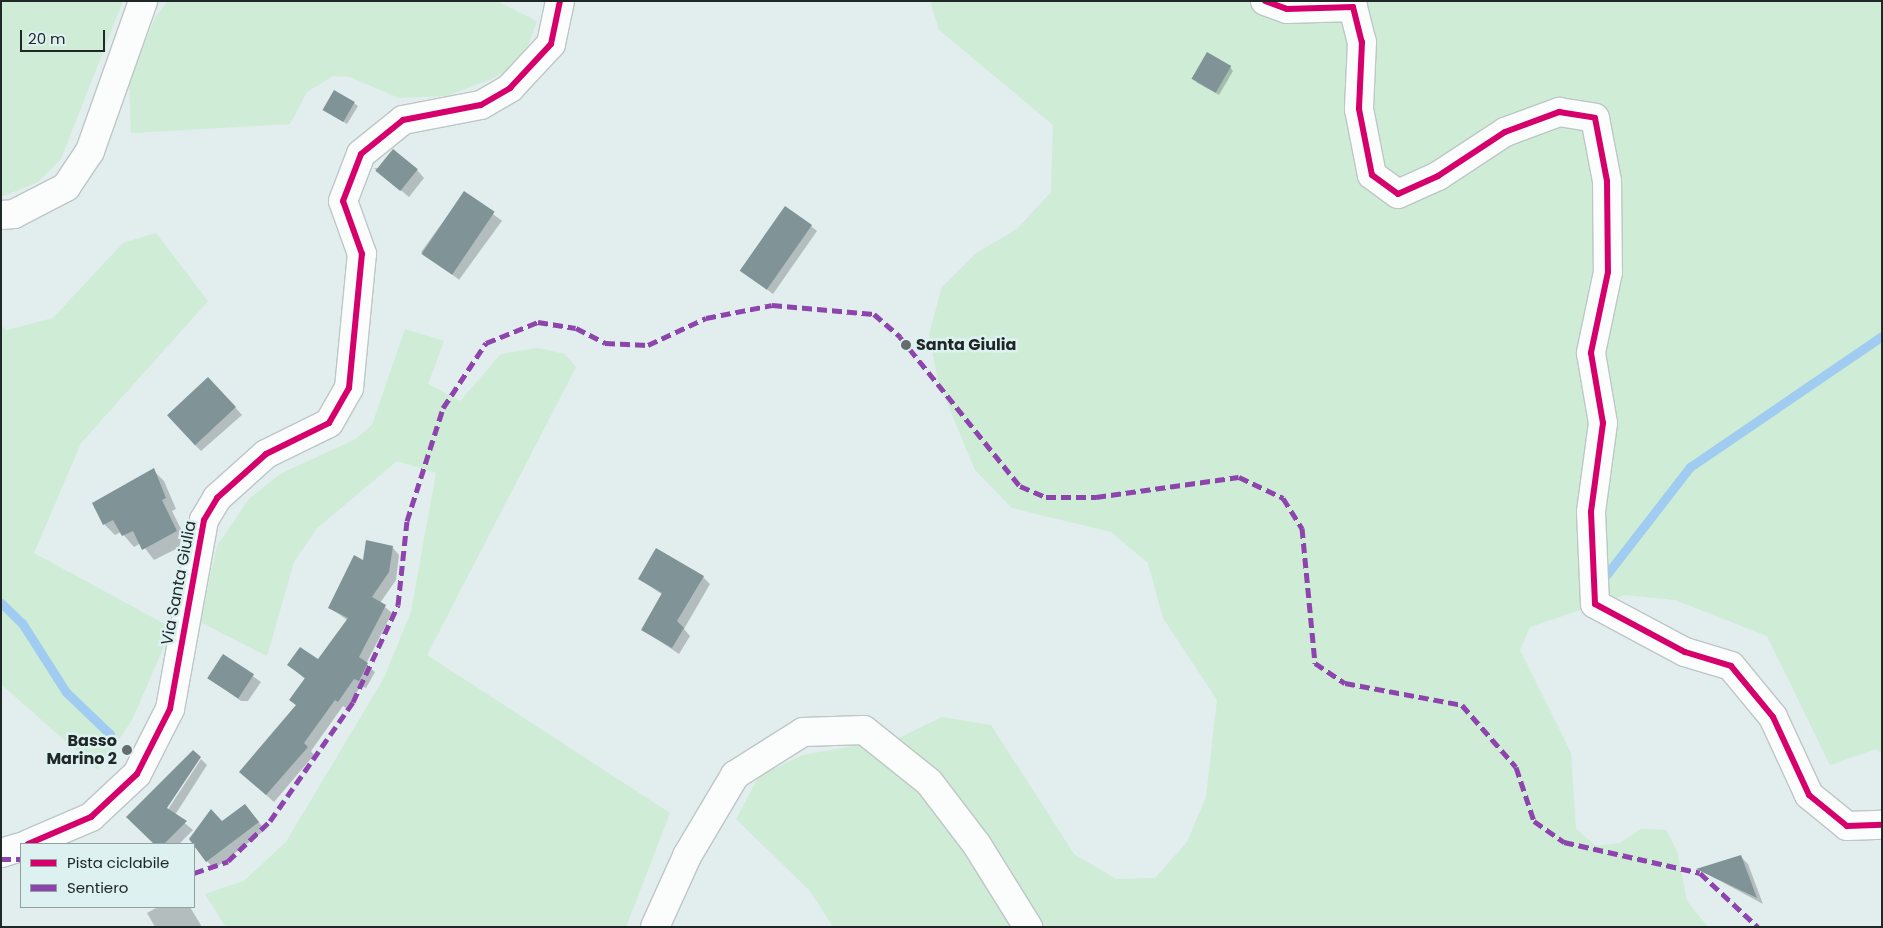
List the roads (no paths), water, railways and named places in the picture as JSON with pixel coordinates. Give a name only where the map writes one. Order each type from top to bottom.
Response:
[{"type":"street","points":[[1,215],[14,214],[66,187],[71,180],[90,151],[143,1]]},
{"type":"street","name":"Via Santa Giulia","points":[[30,843],[91,817],[137,774],[170,708],[204,520],[217,498],[266,454],[329,422],[349,388],[362,254],[343,201],[361,154],[403,120],[480,105],[510,88],[551,44],[560,1]]},
{"type":"street","points":[[1265,1],[1287,9],[1354,7],[1362,42],[1359,109],[1372,175],[1398,194],[1438,176],[1504,132],[1559,112],[1595,118],[1607,181],[1608,263],[1591,354],[1603,423],[1591,512],[1595,604],[1684,652],[1731,666],[1773,716],[1809,795],[1847,826],[1882,826]]},
{"type":"street","points":[[655,927],[688,856],[735,775],[803,732],[864,730],[929,782],[977,845],[1028,927]]},
{"type":"street","points":[[1,853],[20,847]]},
{"type":"waterway","points":[[1600,583],[1690,467],[1882,336]]},
{"type":"waterway","points":[[1,603],[22,623],[66,692],[110,734]]},
{"type":"place","name":"Santa Giulia","points":[[906,345]]},
{"type":"place","name":"Basso Marino 2","points":[[127,750]]}]
